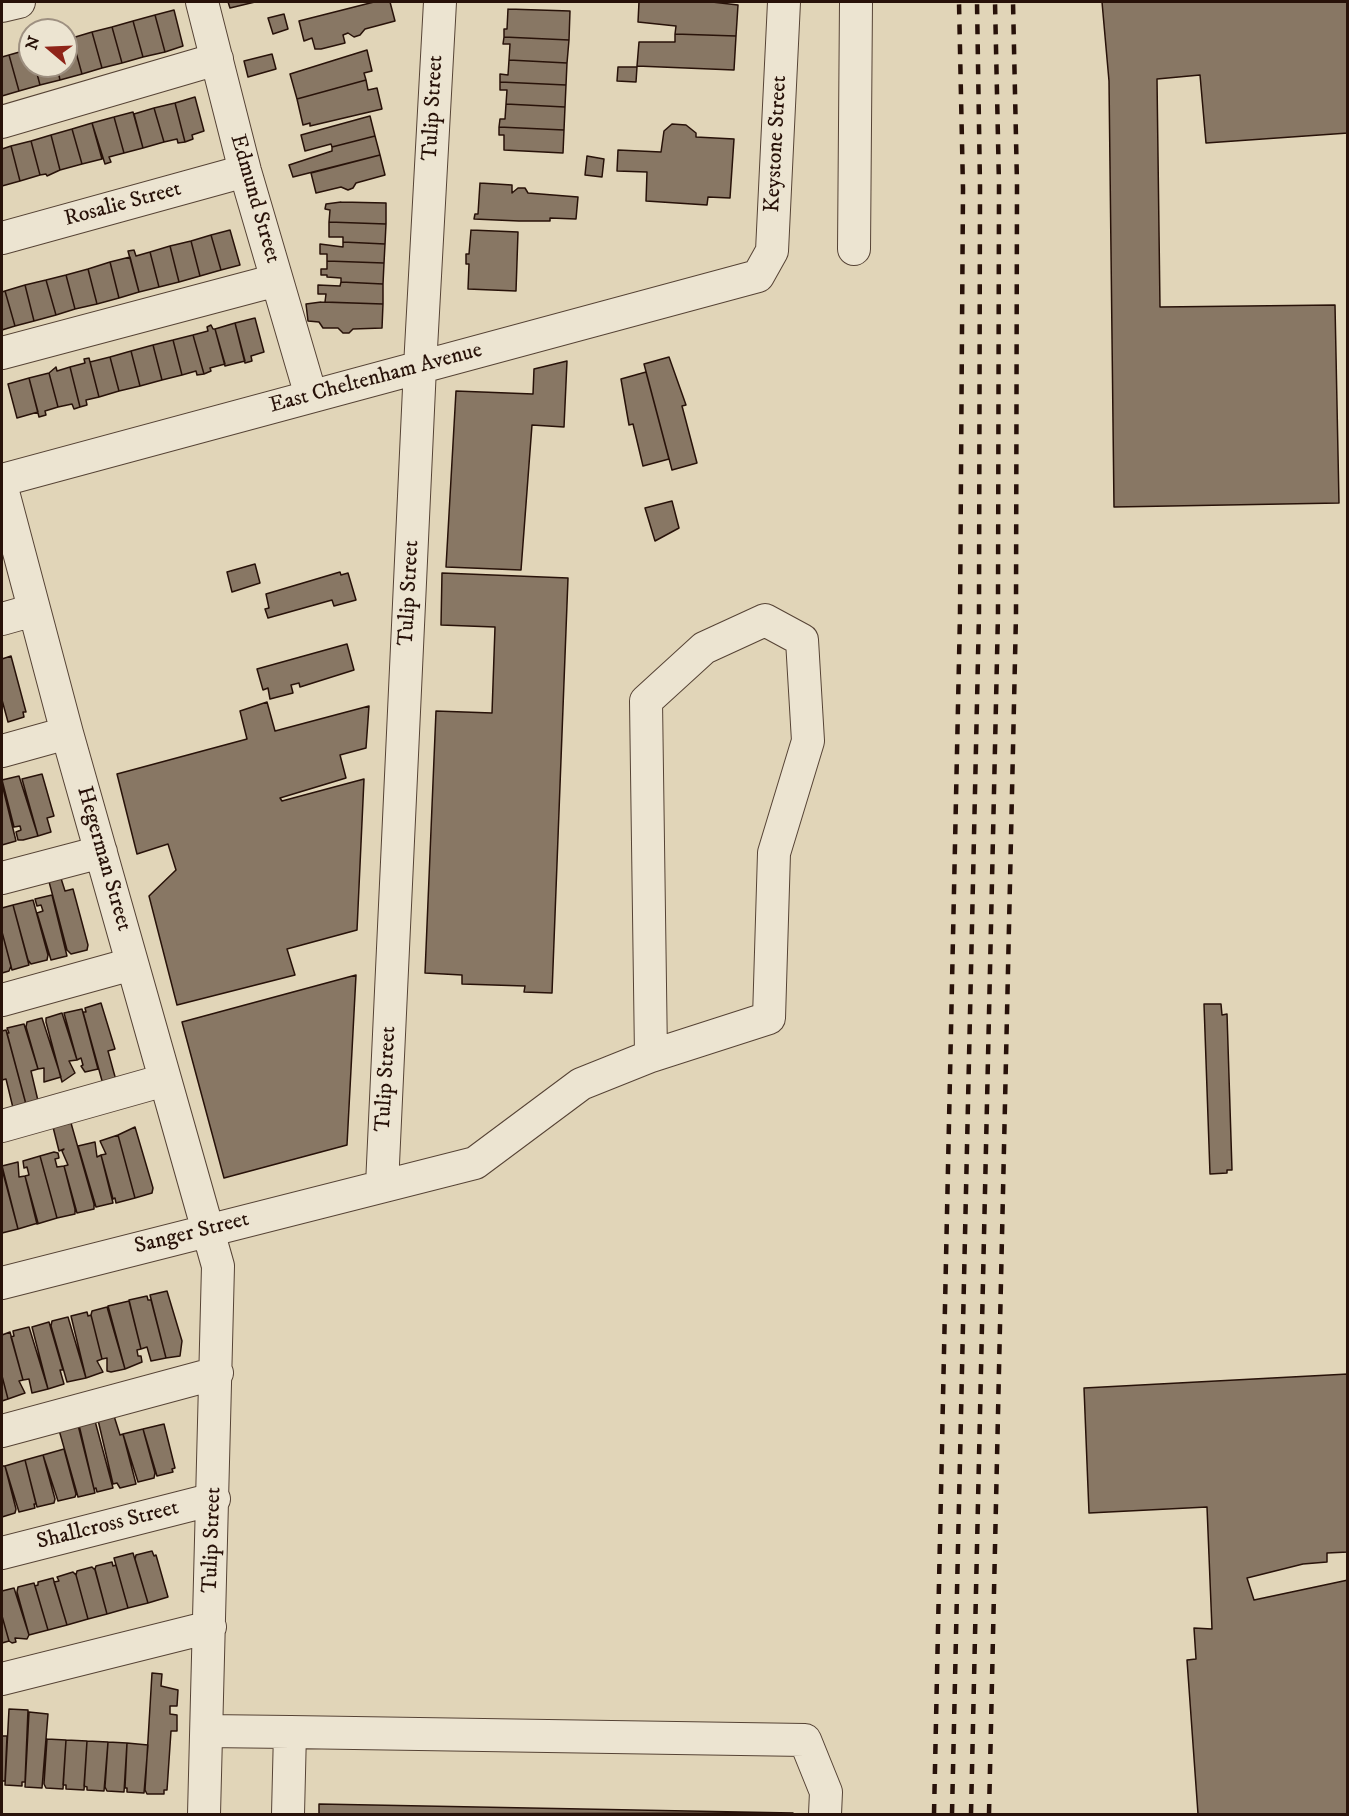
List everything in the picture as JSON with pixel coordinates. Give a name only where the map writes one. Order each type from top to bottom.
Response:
[{"type":"street","points":[[2,6],[19,2]]},
{"type":"street","name":"Edmund Street","points":[[202,2],[245,171],[311,396]]},
{"type":"street","name":"Tulip Street","points":[[382,1185],[420,367],[440,2]]},
{"type":"street","name":"Keystone Street","points":[[751,278],[758,276],[772,251],[784,2]]},
{"type":"street","points":[[854,249],[856,2]]},
{"type":"street","points":[[2,122],[217,59]]},
{"type":"street","name":"Rosalie Street","points":[[2,238],[245,171]]},
{"type":"street","name":"East Cheltenham Avenue","points":[[2,480],[751,278]]},
{"type":"street","points":[[2,353],[277,280]]},
{"type":"street","name":"Hegerman Street","points":[[2,488],[100,852],[208,1230]]},
{"type":"street","points":[[2,619],[34,610]]},
{"type":"street","name":"Sanger Street","points":[[2,1283],[475,1163],[581,1084],[651,1056],[769,1018],[774,853],[808,741],[802,640],[765,620],[704,648],[646,701],[651,1056]]},
{"type":"street","points":[[2,751],[68,734]]},
{"type":"street","points":[[2,878],[100,852]]},
{"type":"street","points":[[2,1000],[132,964]]},
{"type":"street","points":[[2,1126],[165,1080]]},
{"type":"street","name":"Tulip Street","points":[[204,1815],[214,1499],[218,1266],[208,1230]]},
{"type":"street","points":[[2,1431],[217,1373]]},
{"type":"street","name":"Shallcross Street","points":[[2,1553],[214,1499]]},
{"type":"street","points":[[2,1679],[210,1627]]},
{"type":"street","points":[[207,1731],[805,1740],[826,1792],[825,1815]]},
{"type":"street","points":[[288,1815],[290,1732]]},
{"type":"building","points":[[228,2],[255,2],[230,8]]},
{"type":"building","points":[[374,2],[390,2],[395,21],[365,29],[360,35],[354,37],[348,33],[343,35],[345,43],[321,49],[315,49],[312,38],[304,41],[299,21]]},
{"type":"building","points":[[639,2],[712,2],[738,5],[736,36],[675,34],[676,26],[638,22]]},
{"type":"building","points":[[1102,2],[1348,2],[1348,133],[1206,143],[1200,75],[1157,79],[1160,307],[1335,305],[1339,503],[1114,507],[1109,81]]},
{"type":"building","points":[[508,9],[570,11],[569,40],[504,37],[504,29],[507,29]]},
{"type":"building","points":[[174,10],[183,46],[165,52],[155,15]]},
{"type":"building","points":[[284,14],[288,29],[273,34],[268,18]]},
{"type":"building","points":[[155,15],[165,52],[143,57],[133,21]]},
{"type":"building","points":[[133,21],[143,57],[122,63],[112,27]]},
{"type":"building","points":[[112,27],[122,63],[102,68],[92,32]]},
{"type":"building","points":[[92,32],[102,68],[82,74],[78,60],[78,36]]},
{"type":"building","points":[[675,34],[736,36],[734,70],[637,66],[639,42],[675,42]]},
{"type":"building","points":[[504,37],[569,40],[567,63],[509,60],[510,44],[503,44]]},
{"type":"building","points":[[367,50],[372,71],[364,73],[366,80],[297,99],[290,74]]},
{"type":"building","points":[[18,52],[18,78],[38,78],[40,85],[19,91],[9,55]]},
{"type":"building","points":[[272,54],[276,69],[248,77],[244,61]]},
{"type":"building","points":[[9,55],[19,91],[2,96],[2,57]]},
{"type":"building","points":[[78,60],[82,74],[78,75]]},
{"type":"building","points":[[509,60],[567,63],[566,85],[500,82],[500,74],[508,75]]},
{"type":"building","points":[[618,67],[637,67],[636,82],[617,81]]},
{"type":"building","points":[[38,78],[60,78],[60,80],[40,85]]},
{"type":"building","points":[[366,80],[368,90],[377,88],[382,109],[310,126],[310,123],[303,125],[297,99]]},
{"type":"building","points":[[500,82],[566,85],[565,107],[506,104],[507,90],[500,90]]},
{"type":"building","points":[[195,97],[204,131],[192,135],[193,139],[185,142],[175,103]]},
{"type":"building","points":[[175,103],[185,142],[178,143],[177,139],[164,142],[154,108]]},
{"type":"building","points":[[506,104],[565,107],[564,130],[499,127],[500,119],[505,119]]},
{"type":"building","points":[[154,108],[164,142],[143,148],[134,114]]},
{"type":"building","points":[[133,112],[143,148],[124,153],[114,117]]},
{"type":"building","points":[[370,116],[375,136],[305,151],[301,135]]},
{"type":"building","points":[[114,117],[124,153],[109,157],[111,162],[105,164],[92,123]]},
{"type":"building","points":[[92,123],[102,159],[82,164],[72,129]]},
{"type":"building","points":[[672,124],[686,125],[696,133],[696,137],[734,139],[730,198],[708,197],[707,205],[646,201],[647,172],[617,171],[618,150],[661,152],[664,131]]},
{"type":"building","points":[[499,127],[564,130],[563,153],[504,150],[504,135],[499,135]]},
{"type":"building","points":[[72,129],[82,164],[60,170],[51,135]]},
{"type":"building","points":[[51,135],[60,170],[47,176],[46,174],[40,175],[31,141]]},
{"type":"building","points":[[375,136],[380,155],[293,177],[289,165],[332,151],[332,147]]},
{"type":"building","points":[[31,141],[40,175],[20,181],[11,146]]},
{"type":"building","points":[[11,146],[20,181],[2,186],[2,149]]},
{"type":"building","points":[[380,155],[385,175],[356,183],[348,190],[341,187],[316,193],[311,173]]},
{"type":"building","points":[[587,156],[604,159],[602,177],[585,175]]},
{"type":"building","points":[[480,183],[512,185],[512,193],[518,188],[525,188],[528,193],[578,197],[576,219],[550,218],[550,221],[519,221],[474,219],[475,214],[478,214]]},
{"type":"building","points":[[386,203],[386,224],[329,222],[330,210],[325,209],[326,204]]},
{"type":"building","points":[[329,222],[386,224],[385,244],[343,242],[343,237],[329,237]]},
{"type":"building","points":[[230,230],[240,265],[221,270],[211,235]]},
{"type":"building","points":[[471,230],[518,232],[516,291],[468,289],[469,264],[466,264],[466,254],[469,254]]},
{"type":"building","points":[[211,235],[221,270],[200,276],[191,241]]},
{"type":"building","points":[[191,241],[200,276],[179,282],[170,246]]},
{"type":"building","points":[[343,242],[385,244],[384,263],[327,261],[327,254],[320,254],[320,244],[343,247]]},
{"type":"building","points":[[170,246],[179,282],[159,287],[150,252]]},
{"type":"building","points":[[134,250],[136,256],[150,252],[159,287],[139,292],[128,251]]},
{"type":"building","points":[[130,257],[139,292],[119,298],[110,262]]},
{"type":"building","points":[[327,261],[384,263],[383,284],[341,282],[341,278],[321,275],[321,269],[327,269]]},
{"type":"building","points":[[110,262],[119,298],[97,304],[88,269]]},
{"type":"building","points":[[88,269],[97,304],[75,309],[66,275]]},
{"type":"building","points":[[66,275],[75,309],[56,315],[46,280]]},
{"type":"building","points":[[46,280],[56,315],[34,321],[25,285]]},
{"type":"building","points":[[341,282],[383,284],[383,304],[325,302],[326,294],[318,294],[318,285],[340,286]]},
{"type":"building","points":[[25,285],[34,321],[15,326],[5,291]]},
{"type":"building","points":[[5,291],[15,326],[2,330],[2,292]]},
{"type":"building","points":[[321,302],[383,304],[382,328],[353,329],[349,333],[343,333],[338,328],[323,328],[319,322],[308,321],[306,304]]},
{"type":"building","points":[[255,318],[264,352],[251,356],[252,361],[245,363],[235,323]]},
{"type":"building","points":[[235,323],[245,361],[225,366],[215,329]]},
{"type":"building","points":[[211,325],[215,329],[225,364],[210,368],[211,371],[204,374],[193,335],[208,331],[207,327]]},
{"type":"building","points":[[193,335],[204,374],[197,375],[196,371],[182,375],[173,340]]},
{"type":"building","points":[[173,340],[182,375],[162,380],[153,345]]},
{"type":"building","points":[[153,345],[162,380],[140,386],[131,351]]},
{"type":"building","points":[[131,351],[140,386],[119,391],[110,357]]},
{"type":"building","points":[[110,357],[119,391],[99,397],[90,362]]},
{"type":"building","points":[[669,357],[686,405],[682,406],[697,463],[672,470],[644,364]]},
{"type":"building","points":[[89,358],[99,397],[86,400],[87,405],[80,407],[70,367],[85,363],[84,359]]},
{"type":"building","points":[[567,361],[564,427],[532,425],[521,570],[446,567],[456,391],[533,394],[534,369]]},
{"type":"building","points":[[56,367],[57,371],[70,367],[80,407],[74,409],[72,404],[58,407],[49,373]]},
{"type":"building","points":[[646,372],[669,459],[643,466],[633,424],[629,425],[621,379]]},
{"type":"building","points":[[49,373],[58,407],[45,411],[46,415],[39,417],[29,378]]},
{"type":"building","points":[[29,378],[38,412],[17,418],[8,384]]},
{"type":"building","points":[[672,501],[679,528],[655,541],[645,508]]},
{"type":"building","points":[[255,564],[260,583],[232,592],[227,572]]},
{"type":"building","points":[[340,572],[341,575],[348,573],[356,600],[334,606],[332,600],[268,618],[265,609],[269,608],[266,594]]},
{"type":"building","points":[[442,573],[568,578],[552,993],[524,992],[525,986],[462,984],[462,975],[425,973],[436,711],[492,713],[495,627],[441,625]]},
{"type":"building","points":[[347,644],[354,670],[300,687],[299,683],[291,685],[293,693],[270,699],[268,688],[263,690],[257,669]]},
{"type":"building","points":[[11,656],[26,712],[23,712],[24,717],[8,722],[2,700],[2,659]]},
{"type":"building","points":[[267,702],[275,731],[369,706],[366,748],[340,755],[346,778],[280,798],[282,801],[364,779],[357,930],[287,949],[295,975],[177,1005],[149,896],[176,870],[168,844],[137,854],[117,774],[247,739],[240,711]]},
{"type":"building","points":[[42,774],[54,816],[47,818],[51,832],[38,836],[22,779]]},
{"type":"building","points":[[19,776],[38,836],[23,840],[18,840],[16,832],[21,830],[20,826],[14,827],[2,780]]},
{"type":"building","points":[[2,784],[16,841],[2,845]]},
{"type":"building","points":[[59,872],[65,891],[73,889],[88,945],[87,950],[71,954],[67,950],[47,874]]},
{"type":"building","points":[[52,895],[67,956],[51,960],[37,913],[43,911],[41,905],[37,906],[35,899]]},
{"type":"building","points":[[33,900],[48,955],[47,960],[31,964],[13,905]]},
{"type":"building","points":[[13,905],[29,965],[12,970],[2,932],[2,908]]},
{"type":"building","points":[[2,932],[11,966],[9,971],[2,973]]},
{"type":"building","points":[[356,975],[347,1145],[224,1178],[182,1022]]},
{"type":"building","points":[[101,1003],[115,1049],[108,1051],[117,1084],[104,1088],[83,1012],[86,1012],[85,1008]]},
{"type":"building","points":[[1204,1004],[1221,1004],[1222,1015],[1227,1014],[1232,1170],[1227,1170],[1227,1173],[1210,1174]]},
{"type":"building","points":[[82,1009],[98,1069],[85,1072],[81,1066],[83,1065],[81,1058],[77,1060],[64,1013]]},
{"type":"building","points":[[62,1013],[77,1060],[69,1061],[75,1073],[62,1082],[46,1018]]},
{"type":"building","points":[[42,1018],[61,1077],[44,1082],[44,1068],[38,1069],[26,1027],[27,1022]]},
{"type":"building","points":[[24,1024],[38,1069],[31,1071],[39,1105],[27,1108],[7,1033],[9,1033],[7,1028]]},
{"type":"building","points":[[6,1030],[27,1108],[14,1112],[6,1079],[2,1080],[2,1031]]},
{"type":"building","points":[[71,1123],[94,1204],[94,1209],[77,1213],[64,1166],[68,1165],[62,1151],[64,1149],[59,1151],[53,1127]]},
{"type":"building","points":[[135,1127],[153,1188],[152,1193],[135,1198],[118,1135]]},
{"type":"building","points":[[118,1135],[135,1198],[116,1203],[101,1155],[106,1154],[100,1141]]},
{"type":"building","points":[[95,1142],[97,1157],[101,1155],[113,1203],[96,1207],[78,1146]]},
{"type":"building","points":[[58,1153],[59,1158],[55,1159],[57,1167],[64,1166],[75,1209],[75,1214],[57,1218],[40,1156]]},
{"type":"building","points":[[40,1156],[57,1218],[37,1224],[25,1176],[29,1175],[27,1167],[24,1168],[23,1161]]},
{"type":"building","points":[[18,1162],[19,1177],[25,1176],[38,1223],[18,1229],[2,1166]]},
{"type":"building","points":[[2,1169],[18,1229],[2,1233]]},
{"type":"building","points":[[167,1291],[182,1341],[180,1356],[166,1358],[150,1295]]},
{"type":"building","points":[[147,1296],[148,1300],[151,1300],[166,1358],[151,1361],[147,1347],[141,1349],[129,1300]]},
{"type":"building","points":[[129,1301],[141,1349],[137,1350],[138,1356],[141,1356],[142,1362],[125,1369],[108,1306]]},
{"type":"building","points":[[107,1307],[125,1369],[111,1372],[107,1371],[107,1358],[102,1359],[91,1315],[92,1311]]},
{"type":"building","points":[[87,1312],[88,1316],[91,1315],[102,1359],[97,1361],[103,1372],[86,1378],[71,1316]]},
{"type":"building","points":[[68,1317],[86,1378],[67,1382],[51,1326],[52,1321]]},
{"type":"building","points":[[49,1322],[63,1370],[60,1370],[64,1384],[48,1389],[32,1327]]},
{"type":"building","points":[[29,1327],[48,1389],[32,1393],[29,1379],[23,1380],[11,1337],[14,1336],[13,1331]]},
{"type":"building","points":[[10,1332],[23,1380],[19,1381],[25,1393],[8,1399],[2,1376],[2,1335]]},
{"type":"building","points":[[1348,1374],[1348,1552],[1327,1553],[1327,1562],[1303,1564],[1247,1578],[1254,1600],[1348,1580],[1348,1814],[1198,1814],[1187,1660],[1196,1659],[1194,1628],[1212,1629],[1207,1507],[1089,1513],[1084,1388]]},
{"type":"building","points":[[2,1376],[8,1399],[2,1401]]},
{"type":"building","points":[[114,1416],[120,1435],[123,1434],[136,1484],[120,1488],[117,1483],[113,1484],[98,1420]]},
{"type":"building","points":[[95,1421],[113,1488],[97,1492],[96,1488],[94,1489],[79,1425]]},
{"type":"building","points":[[164,1424],[175,1468],[172,1469],[173,1472],[157,1476],[143,1429]]},
{"type":"building","points":[[78,1425],[95,1493],[78,1497],[59,1430]]},
{"type":"building","points":[[143,1429],[155,1473],[154,1478],[138,1482],[123,1434]]},
{"type":"building","points":[[64,1449],[76,1494],[75,1497],[58,1501],[43,1455]]},
{"type":"building","points":[[43,1455],[55,1499],[54,1503],[37,1507],[25,1460]]},
{"type":"building","points":[[25,1460],[36,1504],[34,1504],[35,1508],[19,1512],[5,1466]]},
{"type":"building","points":[[2,1466],[5,1466],[16,1509],[15,1513],[2,1517]]},
{"type":"building","points":[[152,1551],[154,1556],[156,1555],[168,1597],[148,1603],[135,1559],[136,1555]]},
{"type":"building","points":[[133,1553],[148,1603],[128,1608],[114,1558]]},
{"type":"building","points":[[112,1562],[113,1566],[116,1565],[128,1608],[107,1614],[95,1569],[96,1566]]},
{"type":"building","points":[[92,1567],[95,1570],[107,1614],[88,1619],[76,1575],[77,1571]]},
{"type":"building","points":[[73,1572],[76,1575],[88,1619],[67,1625],[54,1582],[59,1581],[57,1577]]},
{"type":"building","points":[[53,1578],[67,1625],[48,1630],[35,1586],[38,1582]]},
{"type":"building","points":[[34,1583],[48,1630],[29,1635],[17,1592],[18,1587]]},
{"type":"building","points":[[14,1588],[29,1635],[27,1639],[15,1638],[16,1642],[12,1643],[9,1641],[2,1616],[2,1591]]},
{"type":"building","points":[[2,1616],[9,1641],[2,1643]]},
{"type":"building","points":[[152,1673],[162,1674],[161,1686],[178,1690],[177,1706],[170,1706],[170,1714],[177,1715],[177,1731],[171,1731],[167,1790],[164,1790],[164,1794],[147,1794],[145,1790]]},
{"type":"building","points":[[9,1709],[28,1710],[25,1782],[22,1782],[22,1786],[5,1785]]},
{"type":"building","points":[[29,1712],[48,1714],[42,1788],[25,1787]]},
{"type":"building","points":[[2,1736],[7,1736],[5,1781],[2,1781]]},
{"type":"building","points":[[47,1739],[66,1740],[63,1789],[46,1788],[44,1784]]},
{"type":"building","points":[[66,1740],[87,1741],[84,1790],[66,1789],[66,1785],[63,1785]]},
{"type":"building","points":[[87,1741],[108,1742],[104,1791],[87,1790],[84,1786]]},
{"type":"building","points":[[108,1742],[127,1743],[124,1792],[107,1791],[105,1787]]},
{"type":"building","points":[[127,1743],[148,1745],[144,1793],[127,1792],[125,1788]]},
{"type":"building","points":[[319,1804],[793,1813],[319,1814]]},
{"type":"railway","points":[[934,1814],[960,614],[963,189],[959,2]]},
{"type":"railway","points":[[952,1814],[979,614],[980,186],[977,2]]},
{"type":"railway","points":[[971,1814],[998,614],[999,185],[995,2]]},
{"type":"railway","points":[[989,1814],[1016,615],[1017,184],[1013,2]]}]
